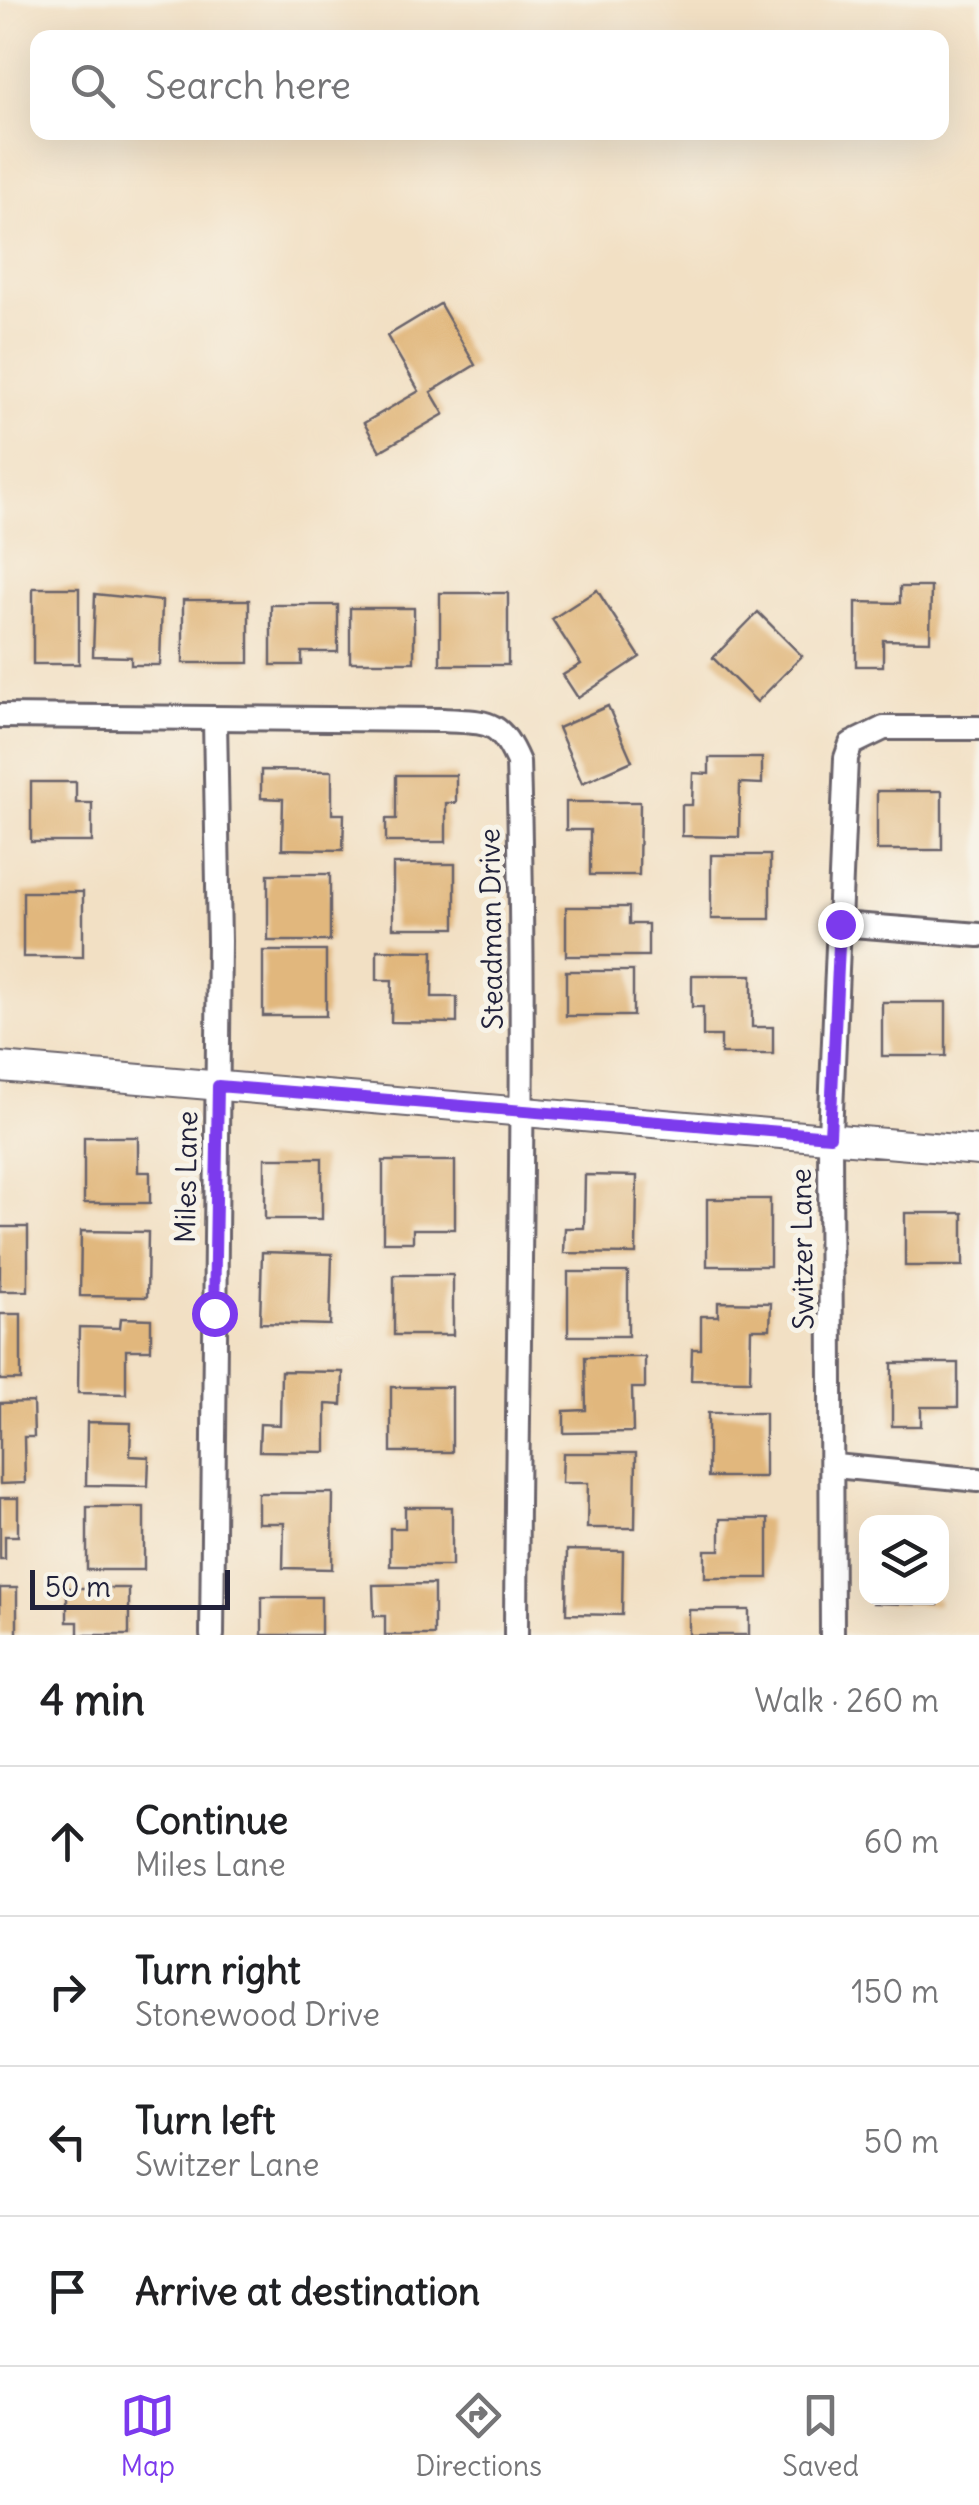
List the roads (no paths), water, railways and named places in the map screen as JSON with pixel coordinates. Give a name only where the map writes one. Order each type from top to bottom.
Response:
[{"type":"street","name":"Steadman Drive","points":[[0,716],[443,720],[494,724],[507,736],[518,762],[523,938],[518,1110],[516,1635]]},
{"type":"street","name":"Miles Lane","points":[[212,1635],[218,1086],[215,720]]},
{"type":"street","name":"Switzer Lane","points":[[832,1635],[835,1466],[830,1136],[846,758],[851,744],[884,728],[979,728]]},
{"type":"street","points":[[840,924],[979,935]]},
{"type":"street","points":[[0,1066],[979,1151]]},
{"type":"street","points":[[835,1466],[979,1480]]}]
